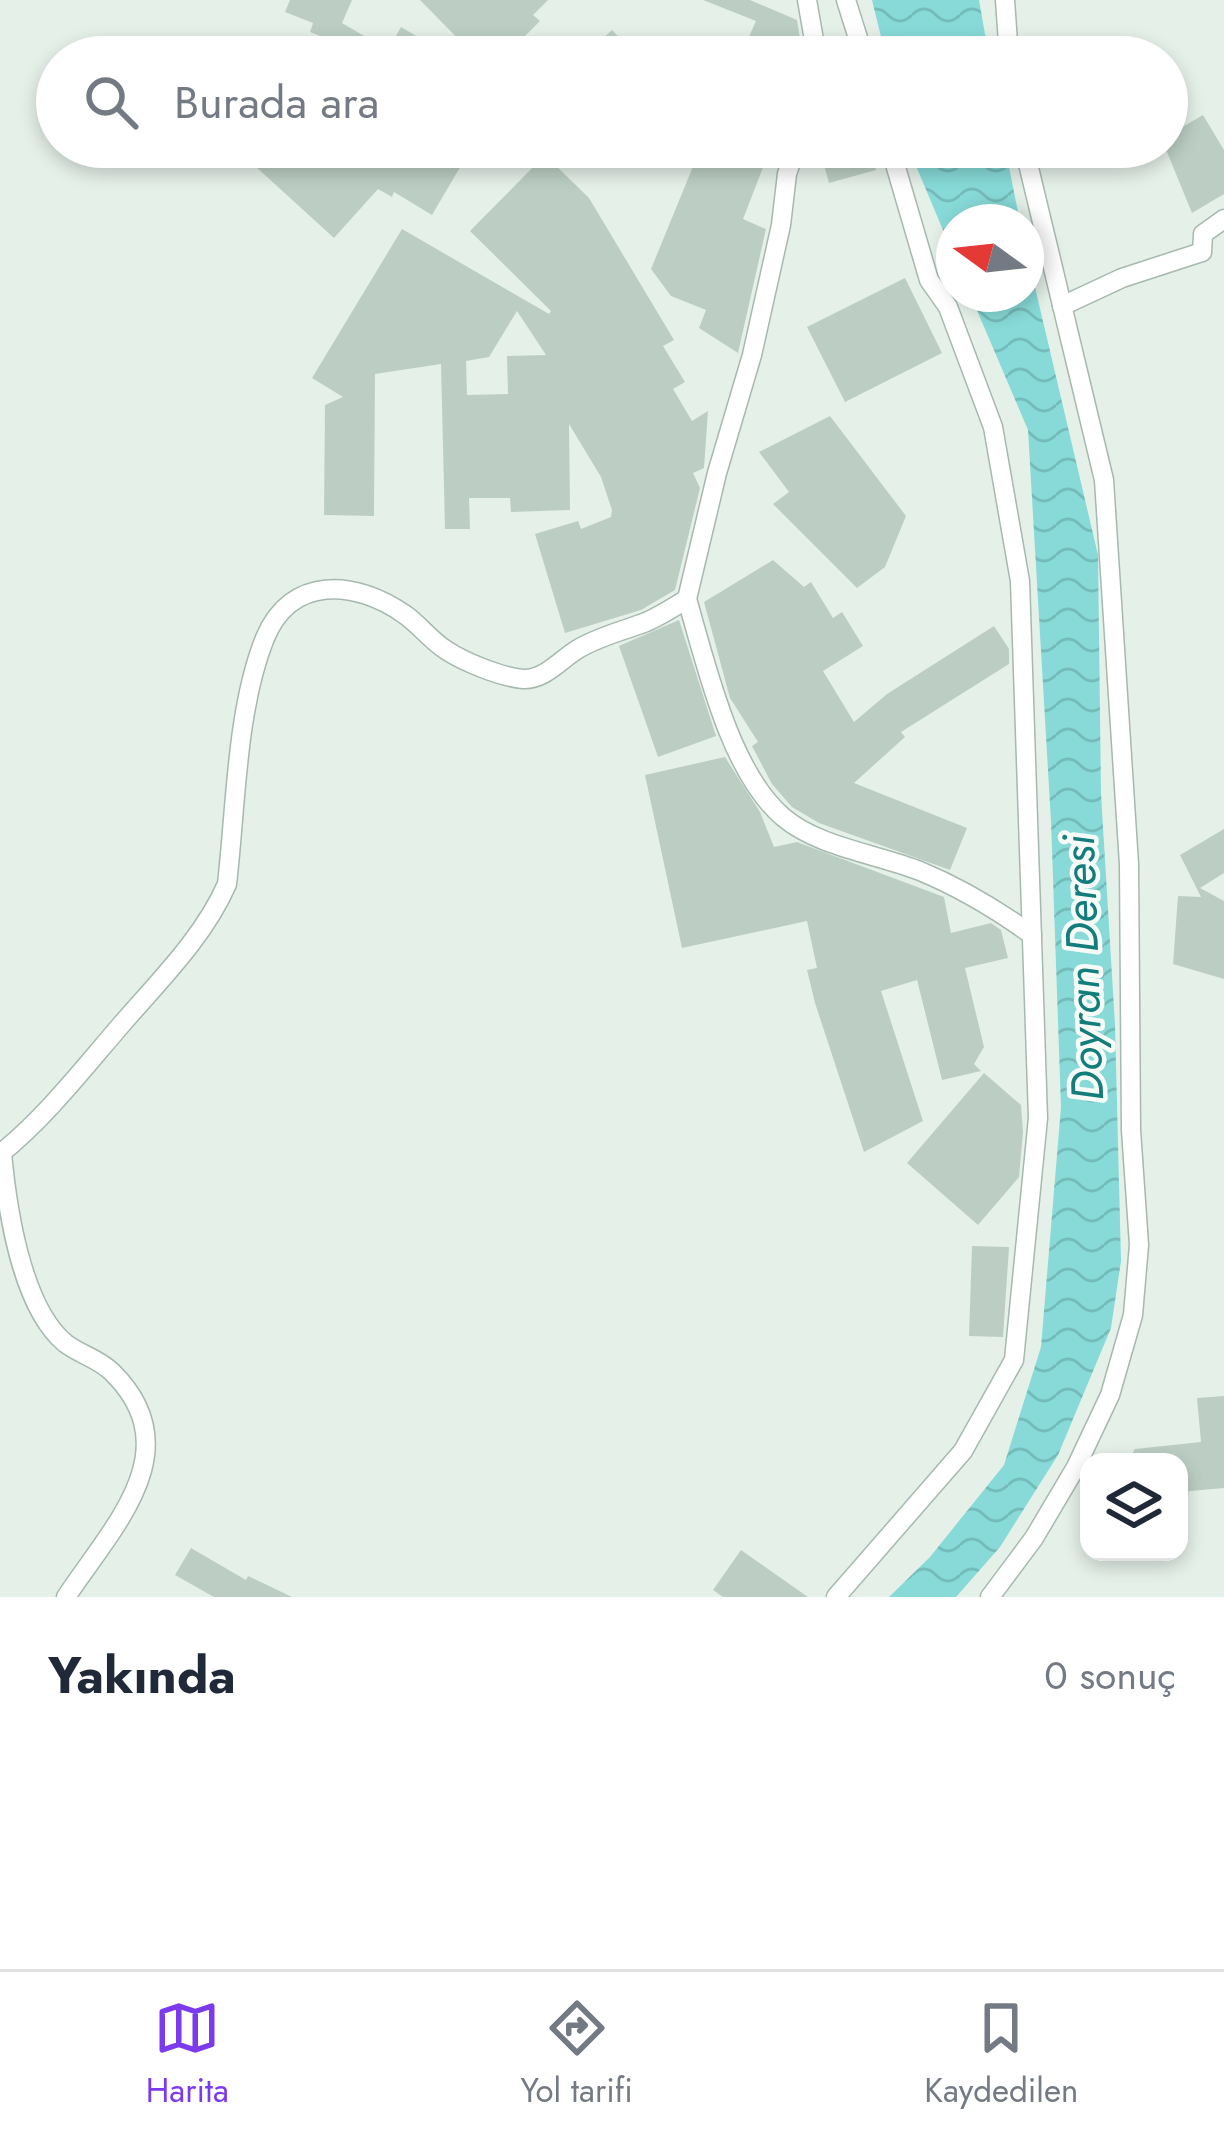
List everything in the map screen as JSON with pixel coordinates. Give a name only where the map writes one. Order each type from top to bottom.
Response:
[{"type":"street","points":[[807,0],[813,36]]},
{"type":"street","points":[[847,0],[857,36]]},
{"type":"street","points":[[1005,0],[1008,36]]},
{"type":"street","points":[[789,168],[752,355],[687,599],[715,697],[737,749],[769,803],[787,820],[920,871],[986,902],[1032,934]]},
{"type":"street","points":[[836,1597],[964,1451],[1014,1360],[1038,1118],[1020,581],[993,427],[948,307],[929,280],[896,168]]},
{"type":"street","points":[[990,1597],[1066,1485],[1110,1395],[1133,1315],[1139,1245],[1131,1130],[1129,864],[1104,480],[1029,168]]},
{"type":"street","points":[[1062,306],[1122,278],[1202,252],[1202,234],[1224,219]]},
{"type":"street","points":[[66,1597],[145,1471],[148,1433],[129,1390],[108,1367],[63,1342],[39,1305],[18,1252],[1,1154],[67,1088],[217,907],[226,884],[247,712],[267,634],[312,589],[337,588],[402,612],[447,651],[527,679],[542,675],[602,636],[647,622],[687,599]]},
{"type":"water","points":[[872,0],[979,0],[985,36],[881,36]]},
{"type":"water","points":[[917,168],[1009,168],[1016,204],[936,204],[936,213]]},
{"type":"water","name":"Doyran Deresi","points":[[978,312],[1041,312],[1098,555],[1101,794],[1115,1025],[1121,1261],[1111,1328],[1058,1455],[1000,1547],[956,1597],[889,1597],[930,1557],[1004,1465],[1041,1347],[1061,1107],[1051,821],[1028,430]]},
{"type":"building","points":[[290,0],[352,0],[342,23],[364,36],[320,36],[310,32],[313,23],[285,12]]},
{"type":"building","points":[[420,0],[548,0],[533,15],[540,21],[525,36],[455,36]]},
{"type":"building","points":[[703,0],[750,0],[797,20],[800,36],[749,36],[756,21]]},
{"type":"building","points":[[401,27],[416,36],[396,36]]},
{"type":"building","points":[[1203,115],[1224,150],[1224,194],[1192,213],[1174,168],[1188,168],[1188,124]]},
{"type":"building","points":[[257,168],[460,168],[432,215],[394,192],[392,197],[378,189],[334,238]]},
{"type":"building","points":[[532,168],[558,168],[589,198],[674,340],[663,346],[685,382],[673,389],[692,421],[708,411],[704,468],[693,473],[700,488],[675,590],[641,610],[565,633],[535,534],[578,521],[581,529],[611,517],[612,510],[601,477],[569,424],[570,510],[511,512],[510,498],[469,498],[470,529],[445,529],[441,364],[375,374],[374,516],[324,515],[325,405],[343,397],[312,378],[402,229],[551,311],[470,231]],"holes":[[[517,311],[546,355],[507,356],[508,394],[467,395],[466,361],[489,357]]]},
{"type":"building","points":[[692,168],[763,168],[743,219],[766,229],[738,353],[699,328],[706,310],[671,296],[651,269]]},
{"type":"building","points":[[825,168],[875,168],[876,170],[829,183]]},
{"type":"building","points":[[905,278],[942,353],[845,402],[807,327]]},
{"type":"building","points":[[830,416],[906,516],[885,567],[857,588],[773,504],[789,492],[759,452]]},
{"type":"building","points":[[773,560],[804,587],[811,582],[833,618],[842,612],[863,646],[823,671],[854,722],[887,694],[994,626],[1009,649],[1009,664],[901,732],[905,737],[854,783],[967,828],[950,870],[819,823],[792,807],[772,784],[752,746],[758,742],[730,698],[704,602]]},
{"type":"building","points":[[679,620],[716,736],[658,757],[619,646]]},
{"type":"building","points":[[725,757],[760,812],[774,847],[797,842],[944,897],[951,933],[991,923],[1001,930],[1008,958],[965,968],[984,1047],[974,1064],[981,1071],[942,1080],[917,980],[881,991],[923,1121],[864,1152],[815,1003],[807,970],[817,968],[807,921],[682,948],[645,775]]},
{"type":"building","points":[[1224,829],[1224,873],[1200,888],[1224,901],[1224,979],[1173,964],[1178,896],[1201,897],[1180,855]]},
{"type":"building","points":[[984,1073],[1021,1105],[1023,1132],[1019,1177],[978,1225],[907,1163]]},
{"type":"building","points":[[972,1246],[1009,1247],[1003,1337],[969,1336]]},
{"type":"building","points":[[1224,1396],[1224,1488],[1188,1491],[1188,1453],[1133,1453],[1201,1442],[1197,1398]]},
{"type":"building","points":[[191,1548],[246,1580],[248,1576],[292,1597],[214,1597],[175,1575]]},
{"type":"building","points":[[741,1550],[808,1597],[723,1597],[713,1590]]}]
